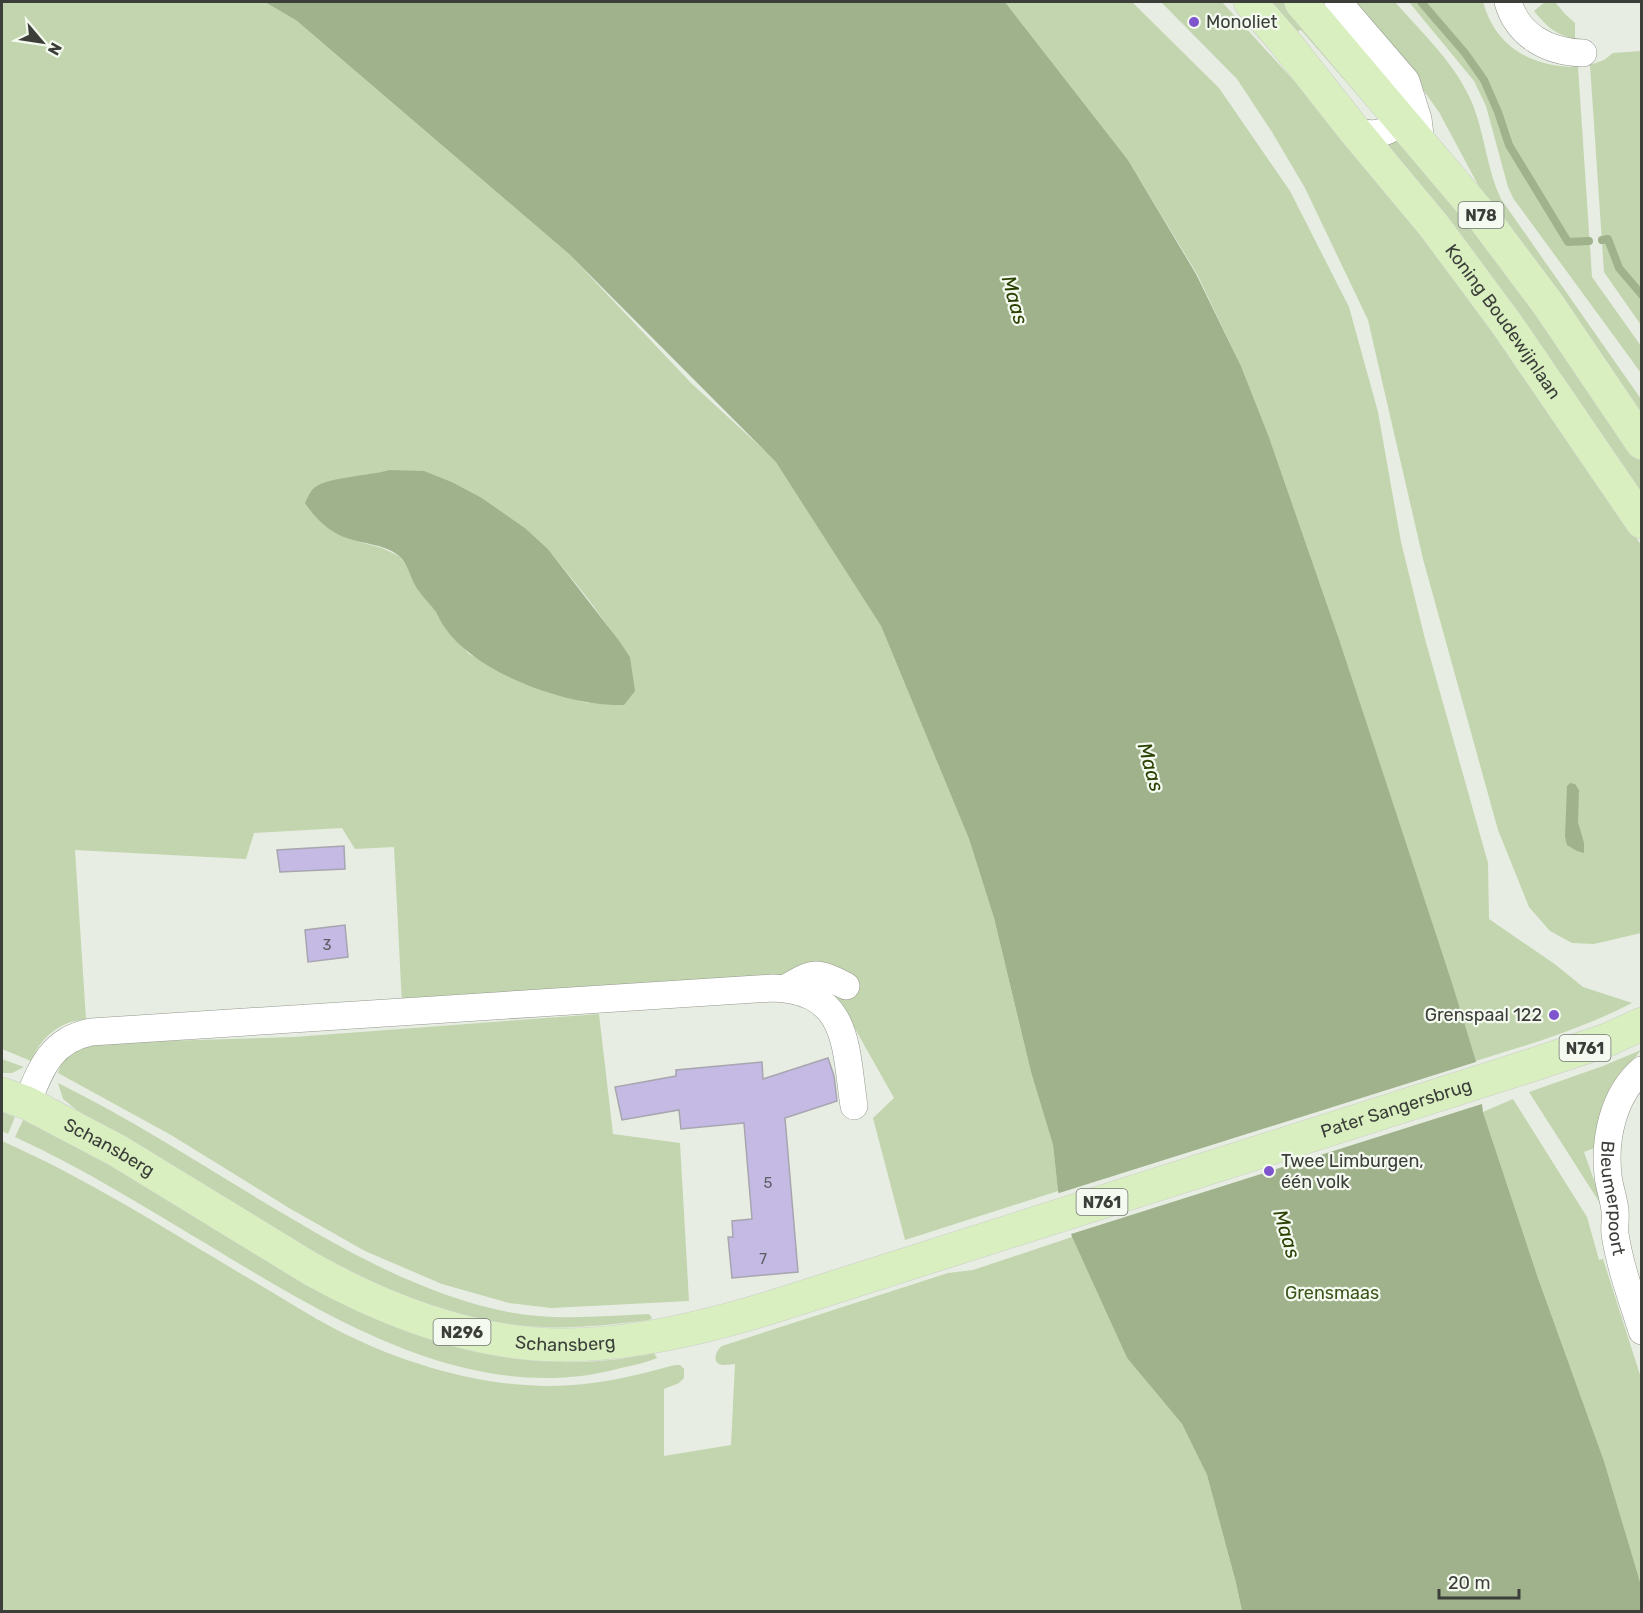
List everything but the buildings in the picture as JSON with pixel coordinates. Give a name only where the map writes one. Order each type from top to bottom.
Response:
[{"type":"main road","name":"Koning Boudewijnlaan","points":[[1250,2],[1434,226],[1506,323],[1641,522]]},
{"type":"main road","name":"N78","points":[[1301,2],[1412,120],[1548,304],[1641,443]]},
{"type":"main road","name":"Pater Sangersbrug","points":[[941,1253],[1526,1067],[1607,1040],[1641,1024]]},
{"type":"main road","name":"Schansberg","points":[[14,1098],[118,1151],[344,1288],[426,1322],[504,1341],[537,1344],[592,1344],[694,1329],[769,1308],[941,1253]]},
{"type":"street","points":[[1338,2],[1406,81],[1412,120],[1383,134],[1372,135],[1354,130]]},
{"type":"street","points":[[1508,2],[1518,23],[1536,40],[1559,51],[1583,52]]},
{"type":"street","name":"Schansberg","points":[[786,988],[809,975],[824,975],[846,986]]},
{"type":"street","name":"Schansberg","points":[[14,1098],[57,1048],[67,1040],[91,1032],[786,988],[811,994],[830,1010],[837,1021],[845,1046],[854,1106]]},
{"type":"street","name":"Bleumerpoort","points":[[1641,1070],[1629,1083],[1616,1108],[1611,1122],[1606,1160],[1615,1210],[1615,1233],[1641,1331]]},
{"type":"shaded area","points":[[2,2],[265,2],[297,21],[569,254],[691,383],[777,462],[881,626],[969,839],[994,918],[1031,1072],[1053,1145],[1058,1191],[905,1240],[873,1118],[894,1098],[840,1002],[832,992],[402,1005],[394,847],[355,849],[342,828],[254,833],[246,859],[75,850],[86,1019],[68,1023],[53,1032],[40,1044],[31,1061],[2,1049]],"holes":[[[389,470],[454,483],[482,498],[525,528],[548,549],[589,600],[630,657],[588,703],[553,694],[469,654],[445,628],[437,613],[415,585],[409,569],[399,556],[382,548],[345,538],[313,489],[331,482]]]},
{"type":"shaded area","points":[[1005,2],[1132,2],[1219,88],[1290,191],[1349,307],[1378,412],[1401,542],[1425,639],[1488,863],[1489,919],[1556,965],[1583,987],[1632,1003],[1575,1028],[1476,1061],[1339,639],[1269,437],[1241,366],[1197,274],[1128,160]]},
{"type":"shaded area","points":[[1161,2],[1222,2],[1361,154],[1422,231],[1586,459],[1641,545],[1641,933],[1594,944],[1572,943],[1550,931],[1529,907],[1498,830],[1423,559],[1368,320],[1305,188],[1272,132],[1237,79]]},
{"type":"shaded area","points":[[1259,2],[1291,2],[1388,115],[1380,121],[1301,30],[1287,35]]},
{"type":"shaded area","points":[[1349,2],[1395,2],[1449,63],[1473,105],[1492,176],[1501,199],[1641,399],[1641,422],[1484,196],[1439,112],[1419,84]]},
{"type":"shaded area","points":[[1409,2],[1483,2],[1497,32],[1518,52],[1546,63],[1578,67],[1592,277],[1641,346],[1641,373],[1513,198],[1486,106],[1474,81]]},
{"type":"shaded area","points":[[1545,2],[1555,2],[1575,23],[1575,39],[1552,29],[1534,11]]},
{"type":"shaded area","points":[[1642,51],[1641,325],[1604,272],[1590,65],[1604,60],[1613,53]]},
{"type":"shaded area","points":[[1403,133],[1585,377],[1641,460],[1641,508],[1383,145]]},
{"type":"shaded area","points":[[599,1014],[613,1134],[680,1143],[689,1301],[551,1308],[509,1303],[442,1284],[365,1251],[289,1208],[171,1135],[58,1073],[67,1057],[95,1043],[294,1037]]},
{"type":"shaded area","points":[[1641,1050],[1620,1077],[1597,1147],[1584,1152],[1605,1211],[1529,1092]]},
{"type":"shaded area","points":[[2,1059],[24,1067],[12,1073],[2,1073]]},
{"type":"shaded area","points":[[58,1083],[146,1131],[341,1247],[422,1286],[479,1305],[525,1315],[578,1317],[649,1314],[652,1318],[579,1327],[527,1326],[473,1317],[405,1296],[340,1266],[83,1115],[63,1099]]},
{"type":"shaded area","points":[[1513,1099],[1587,1217],[1599,1260],[1603,1259],[1641,1378],[1641,1585],[1604,1461],[1538,1278],[1483,1112]]},
{"type":"shaded area","points":[[2,1112],[15,1117],[8,1134],[2,1131]]},
{"type":"shaded area","points":[[23,1120],[96,1157],[339,1302],[377,1320],[454,1346],[532,1361],[612,1360],[654,1353],[657,1358],[617,1369],[563,1378],[509,1376],[456,1366],[404,1349],[353,1327],[303,1301],[114,1189],[15,1137]]},
{"type":"shaded area","points":[[2,1141],[94,1187],[337,1330],[387,1353],[414,1362],[495,1382],[550,1386],[598,1382],[680,1365],[684,1369],[684,1378],[679,1383],[664,1389],[664,1456],[731,1445],[735,1364],[717,1363],[716,1354],[722,1346],[948,1273],[973,1270],[1072,1237],[1127,1358],[1182,1424],[1207,1475],[1242,1611],[2,1611]]},
{"type":"water","name":"Maas","points":[[265,2],[1005,2],[1128,160],[1196,274],[1241,366],[1269,437],[1339,639],[1451,980],[1476,1061],[1483,1112],[1538,1278],[1604,1461],[1641,1585],[1641,1611],[1242,1611],[1207,1475],[1182,1424],[1127,1358],[1072,1237],[1058,1191],[1053,1145],[1031,1072],[994,918],[969,839],[881,626],[776,462],[569,254],[297,21]]},
{"type":"water","points":[[389,470],[424,471],[454,483],[482,498],[525,528],[548,549],[630,657],[635,691],[624,705],[602,704],[552,694],[501,673],[479,660],[460,645],[445,628],[436,612],[416,587],[407,566],[398,555],[333,532],[322,524],[305,503],[312,490],[326,482]]},
{"type":"water","points":[[1570,783],[1575,784],[1579,790],[1578,822],[1584,843],[1584,853],[1567,845],[1565,837],[1567,786]]},
{"type":"pier","points":[[1479,1061],[1485,1103],[1068,1235],[1056,1194]]},
{"type":"waterway","points":[[1421,2],[1465,53],[1484,80],[1509,145],[1568,242],[1589,241]]},
{"type":"waterway","points":[[1602,240],[1608,239],[1619,268],[1642,295]]},
{"type":"place","name":"Monoliet","points":[[1194,22]]},
{"type":"place","name":"Grenspaal 122","points":[[1554,1015]]},
{"type":"place","name":"Twee Limburgen, één volk","points":[[1269,1171]]},
{"type":"park label","name":"Grensmaas","points":[[1332,1293]]}]
